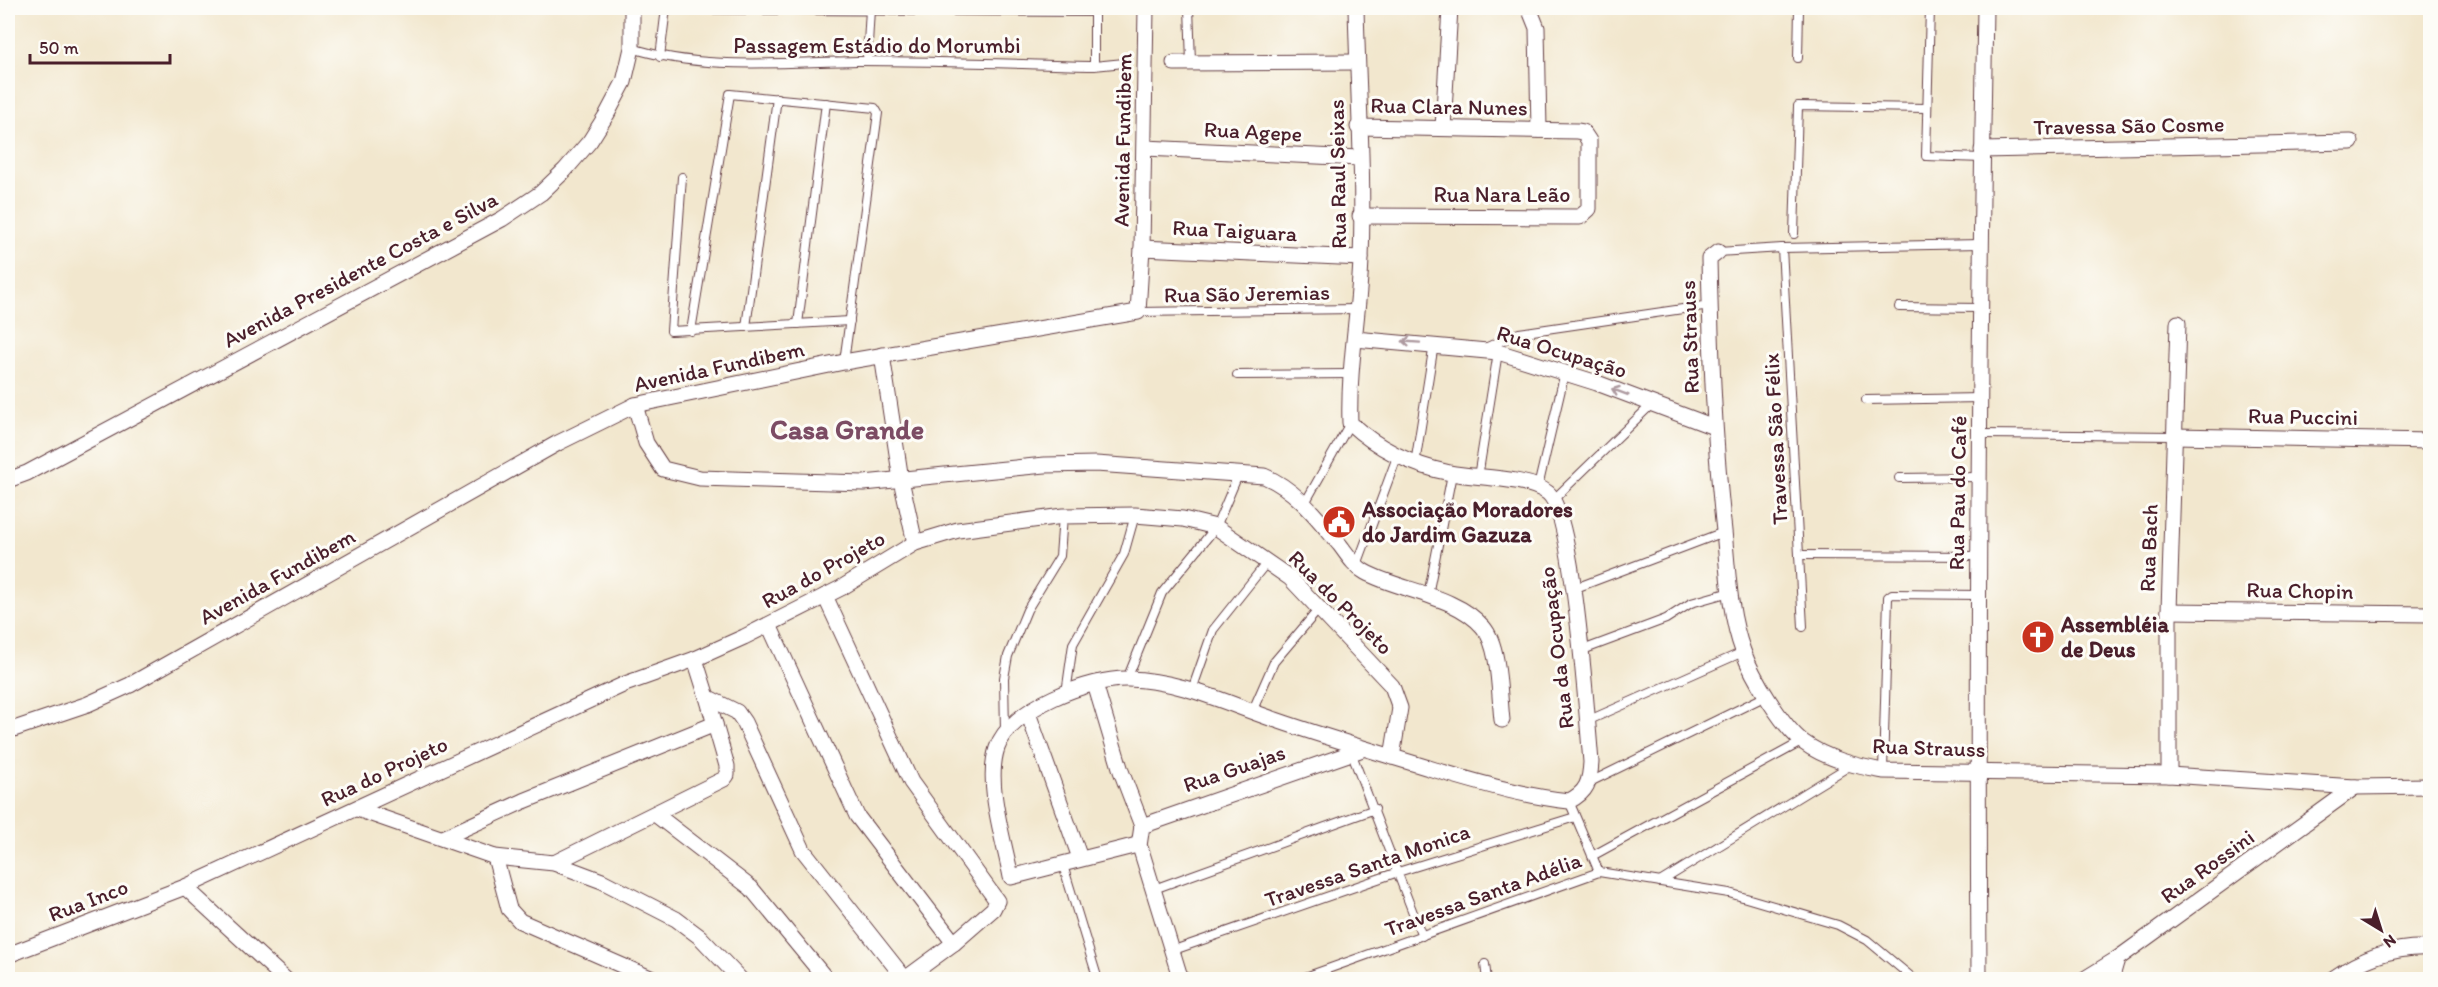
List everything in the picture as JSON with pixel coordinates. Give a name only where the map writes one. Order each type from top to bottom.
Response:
[{"type":"street","name":"Avenida Presidente Costa e Silva","points":[[8,480],[27,473],[481,231],[541,193],[590,141],[624,82],[632,48],[632,8]]},
{"type":"street","name":"Avenida Fundibem","points":[[8,731],[88,704],[130,685],[558,443],[635,405],[844,362],[1138,312],[1145,148],[1146,8]]},
{"type":"street","name":"Rua Raul Seixas","points":[[1355,339],[1361,258],[1356,8]]},
{"type":"street","points":[[1443,128],[1450,8]]},
{"type":"street","points":[[1529,8],[1537,28],[1539,130]]},
{"type":"street","name":"Rua Pau do Café","points":[[1979,980],[1976,772],[1981,477],[1979,308],[1985,8]]},
{"type":"street","points":[[1174,63],[1357,62]]},
{"type":"street","name":"Rua Clara Nunes","points":[[1358,127],[1539,130]]},
{"type":"street","name":"Rua Nara Leão","points":[[1360,216],[1584,215],[1589,208],[1589,141],[1587,136],[1577,131],[1539,130]]},
{"type":"street","name":"Travessa São Cosme","points":[[1982,154],[2351,142]]},
{"type":"street","name":"Rua Agepe","points":[[1145,148],[1359,158]]},
{"type":"street","name":"Rua Taiguara","points":[[1142,248],[1361,258]]},
{"type":"street","name":"Rua Strauss","points":[[1718,252],[1709,259],[1714,427],[1730,592],[1743,652],[1768,696],[1803,741],[1851,765],[1883,771],[2169,775],[2355,787],[2430,786]]},
{"type":"street","name":"Rua Bach","points":[[2169,775],[2169,611],[2178,323]]},
{"type":"street","points":[[1355,339],[1349,374],[1350,423],[1368,440],[1397,457],[1415,464],[1452,474],[1538,487],[1554,499]]},
{"type":"street","name":"Rua Ocupação","points":[[1355,339],[1434,344],[1498,352],[1565,372],[1714,427]]},
{"type":"street","points":[[882,355],[902,480],[915,543]]},
{"type":"street","points":[[635,405],[646,443],[663,469],[682,476],[864,483],[1045,465],[1096,464],[1263,476],[1275,481],[1305,503],[1357,566],[1365,572],[1428,595],[1473,617],[1485,628],[1494,652],[1502,720]]},
{"type":"street","name":"Rua Puccini","points":[[2174,436],[2430,441]]},
{"type":"street","name":"Rua da Ocupação","points":[[1554,499],[1562,521],[1573,589],[1587,721],[1590,782]]},
{"type":"street","name":"Rua do Projeto","points":[[184,887],[625,684],[695,659],[769,625],[825,596],[915,543],[983,526],[1063,516],[1135,515],[1183,519],[1216,527],[1268,561],[1320,608],[1392,686],[1398,697],[1400,708],[1392,757]]},
{"type":"street","points":[[707,697],[737,712],[744,722],[803,850],[905,980],[954,943],[993,909],[997,901],[911,782],[825,596]]},
{"type":"street","name":"Rua Chopin","points":[[2169,611],[2430,614]]},
{"type":"street","points":[[769,625],[857,816],[954,943]]},
{"type":"street","points":[[554,863],[655,814],[727,775],[715,724],[695,659]]},
{"type":"street","points":[[1139,846],[1134,844],[1011,877],[994,786],[993,763],[998,746],[1005,734],[1028,713],[1066,693],[1095,684],[1127,679],[1192,690],[1356,751],[1392,757],[1501,789],[1569,801],[1579,796],[1590,782]]},
{"type":"street","points":[[1095,684],[1121,771],[1142,826],[1139,846],[1181,980]]},
{"type":"street","points":[[1028,713],[1080,858]]},
{"type":"street","points":[[443,838],[524,801],[715,724]]},
{"type":"street","name":"Rua Guajas","points":[[1142,826],[1356,751]]},
{"type":"street","name":"Rua Rossini","points":[[2083,980],[2117,959],[2355,787]]},
{"type":"street","points":[[357,809],[495,856],[554,863],[602,881],[676,919],[700,937],[741,980]]},
{"type":"street","points":[[655,814],[751,888],[827,980]]},
{"type":"street","points":[[495,856],[509,909],[520,921],[655,980]]},
{"type":"street","points":[[184,887],[285,980]]},
{"type":"street","name":"Rua Inco","points":[[8,955],[184,887]]},
{"type":"street","points":[[2331,980],[2354,964],[2388,951],[2430,948]]},
{"type":"street","points":[[2111,980],[2117,959]]},
{"type":"lane","points":[[660,57],[666,8],[1093,10],[1094,66]]},
{"type":"lane","points":[[1189,8],[1191,62]]},
{"type":"lane","points":[[1798,58],[1799,8]]},
{"type":"lane","points":[[1930,8],[1926,156],[1982,154]]},
{"type":"lane","points":[[867,61],[870,10]]},
{"type":"lane","name":"Passagem Estádio do Morumbi","points":[[632,48],[660,57],[707,62],[867,61],[1094,66],[1124,63]]},
{"type":"lane","points":[[691,331],[728,98],[734,93],[874,108],[878,113],[844,362]]},
{"type":"lane","points":[[746,327],[777,98]]},
{"type":"lane","points":[[798,324],[826,103]]},
{"type":"lane","points":[[1794,234],[1798,106],[1927,108]]},
{"type":"lane","points":[[682,177],[670,329],[691,331],[850,321]]},
{"type":"lane","points":[[1718,252],[1782,248],[1980,244]]},
{"type":"lane","name":"Travessa São Félix","points":[[1782,248],[1803,627]]},
{"type":"lane","points":[[1481,350],[1519,333],[1710,305]]},
{"type":"lane","points":[[1899,307],[1979,308]]},
{"type":"lane","name":"Rua São Jeremias","points":[[1138,312],[1357,309]]},
{"type":"lane","points":[[1415,464],[1434,344]]},
{"type":"lane","points":[[1478,477],[1498,352]]},
{"type":"lane","points":[[1538,487],[1565,372]]},
{"type":"lane","points":[[1237,375],[1349,374]]},
{"type":"lane","points":[[1866,400],[1981,398]]},
{"type":"lane","points":[[1554,499],[1652,404]]},
{"type":"lane","points":[[1305,503],[1350,423]]},
{"type":"lane","points":[[1981,434],[2174,436]]},
{"type":"lane","points":[[1357,566],[1397,457]]},
{"type":"lane","points":[[1428,595],[1452,474]]},
{"type":"lane","points":[[1127,679],[1161,593],[1216,527],[1238,475]]},
{"type":"lane","points":[[1899,478],[1981,477]]},
{"type":"lane","points":[[1066,693],[1073,644],[1124,554],[1135,515]]},
{"type":"lane","points":[[1005,734],[1004,678],[1008,656],[1027,610],[1060,556],[1063,516]]},
{"type":"lane","points":[[1573,589],[1724,532]]},
{"type":"lane","points":[[1799,555],[1980,556]]},
{"type":"lane","points":[[1192,690],[1213,630],[1268,561]]},
{"type":"lane","points":[[1580,651],[1662,621],[1691,603],[1730,592]]},
{"type":"lane","points":[[1883,771],[1888,597],[1892,594],[1979,595]]},
{"type":"lane","points":[[1252,712],[1274,662],[1320,608]]},
{"type":"lane","points":[[1587,721],[1743,652]]},
{"type":"lane","points":[[1590,782],[1768,696]]},
{"type":"lane","points":[[1592,856],[1803,741]]},
{"type":"lane","points":[[1356,751],[1422,936]]},
{"type":"lane","points":[[1659,882],[1851,765]]},
{"type":"lane","points":[[1569,801],[1599,872]]},
{"type":"lane","points":[[1154,889],[1375,809]]},
{"type":"lane","name":"Travessa Santa Monica","points":[[1171,951],[1398,872],[1575,816]]},
{"type":"lane","points":[[1062,862],[1098,980]]},
{"type":"lane","name":"Travessa Santa Adélia","points":[[1297,980],[1599,872],[1729,893],[1838,925],[1867,940],[1915,980]]},
{"type":"lane","points":[[1485,964],[1487,980]]},
{"type":"place","name":"Associação Moradores do Jardim Gazuza","points":[[1339,522]]},
{"type":"place","name":"Assembléia de Deus","points":[[2038,637]]},
{"type":"district","name":"Casa Grande","points":[[847,429]]}]
